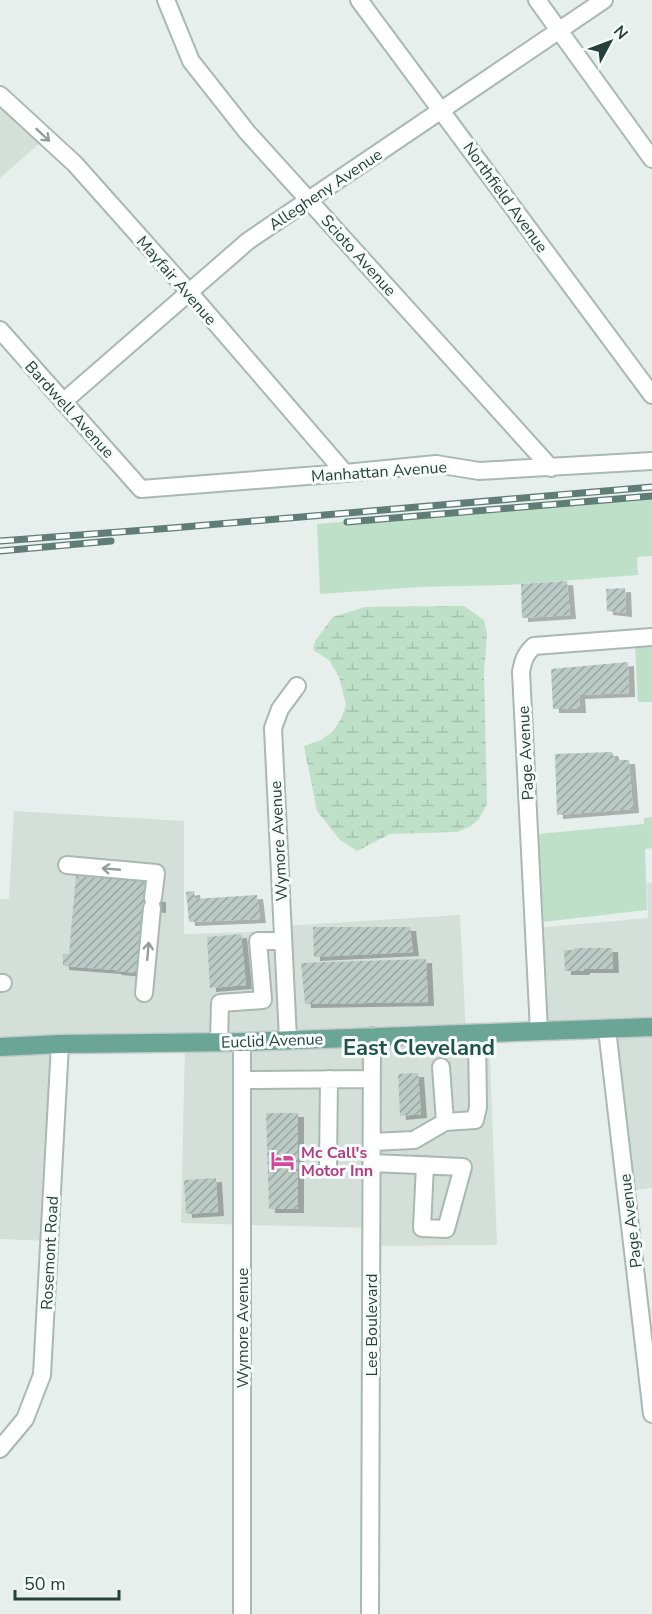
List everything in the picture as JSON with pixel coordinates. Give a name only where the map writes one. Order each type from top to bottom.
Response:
[{"type":"main road","name":"Euclid Avenue","points":[[0,1047],[242,1042],[652,1027]]},
{"type":"street","name":"Scioto Avenue","points":[[166,0],[191,61],[247,132],[551,468]]},
{"type":"street","name":"Northfield Avenue","points":[[359,0],[652,395]]},
{"type":"street","points":[[537,0],[652,159]]},
{"type":"street","name":"Allegheny Avenue","points":[[63,402],[249,241],[604,0]]},
{"type":"street","name":"Mayfair Avenue","points":[[0,95],[75,164],[345,473]]},
{"type":"street","name":"Bardwell Avenue","points":[[4,341],[63,402],[141,489]]},
{"type":"street","name":"Manhattan Avenue","points":[[141,489],[436,464],[479,471],[652,461]]},
{"type":"street","name":"Page Avenue","points":[[539,1031],[522,663],[534,646],[652,637]]},
{"type":"street","name":"Wymore Avenue","points":[[288,1040],[273,728],[280,709],[297,686]]},
{"type":"street","points":[[67,865],[156,873],[144,993]]},
{"type":"street","points":[[219,1042],[220,1003],[263,1000],[258,941],[283,941]]},
{"type":"street","name":"Page Avenue","points":[[607,1029],[652,1414]]},
{"type":"street","points":[[372,1142],[414,1140],[445,1122],[475,1120],[478,1107],[477,1033]]},
{"type":"street","name":"Lee Boulevard","points":[[370,1614],[372,1036]]},
{"type":"street","name":"Wymore Avenue","points":[[242,1042],[242,1614]]},
{"type":"street","name":"Rosemont Road","points":[[0,1449],[26,1419],[42,1375],[60,1044]]},
{"type":"street","points":[[441,1067],[445,1122]]},
{"type":"street","points":[[328,1166],[329,1079]]},
{"type":"street","points":[[242,1080],[372,1079]]},
{"type":"street","points":[[372,1163],[425,1165]]},
{"type":"shaded area","points":[[0,107],[41,142],[0,178]]},
{"type":"shaded area","points":[[14,811],[184,821],[184,934],[282,931],[282,926],[460,915],[466,1033],[489,1033],[497,1245],[371,1246],[371,1228],[181,1223],[185,1043],[60,1045],[49,1241],[0,1239],[0,899],[9,899]]},
{"type":"shaded area","points":[[647,883],[652,883],[652,1188],[626,1191],[607,1029],[529,1031],[525,929],[648,918]]},
{"type":"green space","points":[[652,496],[652,556],[637,557],[638,575],[509,585],[419,587],[320,594],[317,524]]},
{"type":"green space","points":[[464,606],[484,620],[487,634],[484,673],[487,804],[479,819],[471,826],[457,832],[390,834],[357,851],[340,840],[317,811],[304,746],[321,740],[333,731],[346,705],[339,677],[329,660],[313,650],[315,641],[333,617],[365,607]]},
{"type":"green space","points":[[652,644],[652,702],[638,702],[635,645]]},
{"type":"green space","points":[[652,817],[652,848],[645,849],[647,910],[542,922],[538,834],[644,824],[644,818]]},
{"type":"building","points":[[567,581],[570,615],[522,618],[521,584]]},
{"type":"building","points":[[625,588],[626,613],[607,611],[606,589]]},
{"type":"building","points":[[628,662],[629,693],[579,695],[580,709],[553,709],[551,669]]},
{"type":"building","points":[[612,752],[615,760],[629,760],[633,809],[557,815],[555,754]]},
{"type":"building","points":[[76,876],[146,881],[144,897],[160,898],[160,909],[143,907],[138,973],[63,966],[63,954],[69,954]]},
{"type":"building","points":[[194,891],[195,899],[257,895],[260,919],[189,922],[186,892]]},
{"type":"building","points":[[313,927],[410,927],[413,952],[314,957]]},
{"type":"building","points":[[241,934],[246,985],[210,988],[207,937]]},
{"type":"building","points":[[574,948],[612,948],[613,969],[565,971],[564,950],[574,950]]},
{"type":"building","points":[[426,959],[428,1002],[305,1004],[301,963]]},
{"type":"building","points":[[418,1073],[421,1114],[400,1116],[398,1074]]},
{"type":"building","name":"Mc Call's Motor Inn","points":[[266,1113],[298,1113],[298,1209],[269,1209]]},
{"type":"building","points":[[216,1178],[218,1212],[186,1214],[184,1180]]},
{"type":"railway","points":[[0,541],[652,487]]},
{"type":"railway","points":[[347,522],[652,496]]},
{"type":"railway","points":[[0,551],[111,541]]},
{"type":"place","name":"Mc Call's Motor Inn","points":[[283,1161]]},
{"type":"district","name":"East Cleveland","points":[[419,1047]]}]
